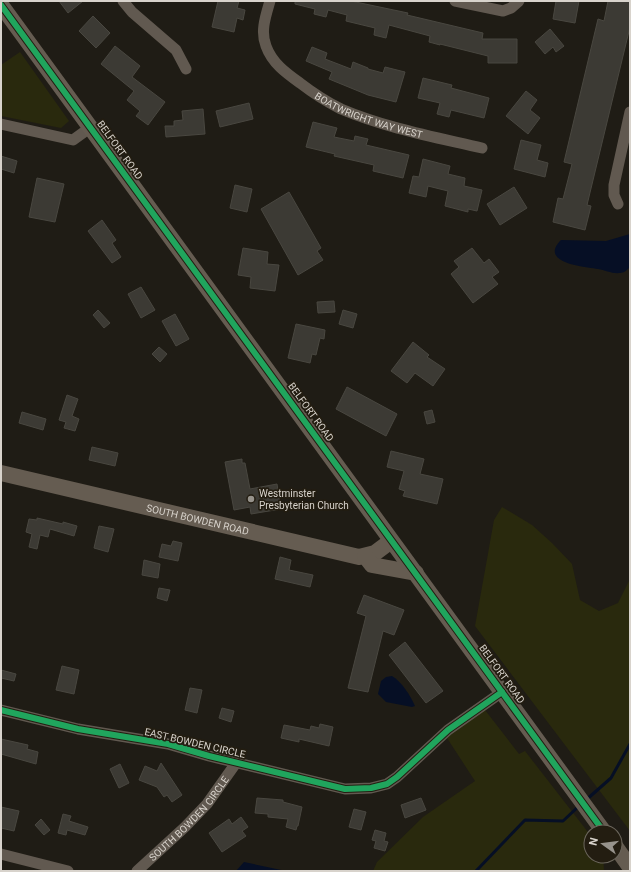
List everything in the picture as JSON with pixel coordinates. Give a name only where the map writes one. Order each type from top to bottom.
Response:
[{"type":"main road","name":"BELFORT ROAD","points":[[1,4],[598,824]]},
{"type":"main road","name":"SOUTH BOWDEN ROAD","points":[[1,473],[359,557],[365,556]]},
{"type":"main road","points":[[391,541],[375,553],[365,556],[372,565],[416,573]]},
{"type":"main road","points":[[623,857],[630,867]]},
{"type":"street","points":[[123,1],[132,12],[176,50],[186,69]]},
{"type":"street","name":"BOATWRIGHT WAY WEST","points":[[270,1],[263,35],[265,45],[270,55],[285,72],[317,96],[340,108],[390,126],[482,148]]},
{"type":"street","points":[[455,1],[503,11],[511,8],[519,1]]},
{"type":"street","points":[[618,204],[614,195],[614,185],[630,112]]},
{"type":"street","points":[[1,124],[73,140],[91,127]]},
{"type":"street","name":"EAST BOWDEN CIRCLE","points":[[1,710],[78,729],[168,744],[236,763],[345,789],[360,790],[387,784],[397,777],[448,730],[502,692]]},
{"type":"street","name":"SOUTH BOWDEN CIRCLE","points":[[138,871],[185,828],[207,804],[236,763]]},
{"type":"street","points":[[1,854],[68,871]]},
{"type":"shaded area","points":[[20,52],[69,121],[61,128],[1,116],[1,65]]},
{"type":"shaded area","points":[[502,507],[532,525],[572,564],[580,600],[599,611],[618,603],[630,579],[630,831],[475,626],[494,520]]},
{"type":"shaded area","points":[[485,710],[519,754],[525,751],[583,826],[583,864],[604,864],[604,871],[373,871],[377,862],[423,817],[475,781],[447,738],[450,734]]},
{"type":"water","points":[[630,234],[630,267],[621,273],[575,265],[559,259],[555,254],[555,248],[561,240],[606,241]]},
{"type":"water","points":[[392,676],[405,689],[415,706],[412,707],[386,702],[378,694],[381,681],[386,677]]},
{"type":"water","points":[[244,862],[286,871],[236,871]]},
{"type":"building","points":[[59,1],[83,1],[68,13]]},
{"type":"building","points":[[218,1],[239,1],[237,8],[245,10],[243,20],[237,18],[234,32],[212,27]]},
{"type":"building","points":[[295,1],[351,1],[408,13],[407,15],[483,33],[482,39],[517,39],[517,63],[488,63],[488,56],[429,42],[430,36],[389,25],[386,38],[374,35],[375,28],[346,21],[347,15],[328,10],[326,17],[314,14],[315,9],[295,4]]},
{"type":"building","points":[[556,1],[579,1],[575,23],[553,19]]},
{"type":"building","points":[[608,1],[630,1],[630,27],[587,205],[591,206],[585,230],[553,222],[558,198],[563,199],[572,164],[564,162],[598,19],[604,21]]},
{"type":"building","points":[[93,16],[110,33],[96,48],[79,31]]},
{"type":"building","points":[[550,29],[564,46],[556,52],[553,47],[545,54],[535,42]]},
{"type":"building","points":[[115,46],[140,66],[132,77],[165,102],[148,125],[136,116],[140,111],[127,100],[134,91],[101,64]]},
{"type":"building","points":[[312,47],[327,53],[325,59],[351,69],[353,62],[368,69],[383,73],[385,67],[405,72],[396,102],[368,95],[329,79],[332,72],[306,61]]},
{"type":"building","points":[[423,78],[452,85],[451,88],[489,98],[484,118],[451,110],[449,117],[437,114],[440,103],[418,98]]},
{"type":"building","points":[[526,91],[537,100],[530,110],[540,118],[528,134],[506,116]]},
{"type":"building","points":[[249,103],[253,119],[220,127],[216,111]]},
{"type":"building","points":[[203,109],[205,134],[166,137],[165,126],[174,126],[174,121],[183,120],[182,111]]},
{"type":"building","points":[[313,122],[337,128],[334,137],[354,141],[355,136],[368,139],[366,145],[409,155],[403,178],[373,171],[374,165],[334,156],[335,154],[306,147]]},
{"type":"building","points":[[521,140],[541,145],[537,160],[548,163],[545,177],[514,169]]},
{"type":"building","points":[[1,156],[17,161],[14,173],[1,169]]},
{"type":"building","points":[[423,159],[450,166],[448,174],[465,178],[464,186],[482,190],[477,211],[468,209],[468,212],[445,206],[448,191],[428,186],[426,197],[409,193],[413,176],[419,177]]},
{"type":"building","points":[[37,178],[64,184],[55,222],[29,217]]},
{"type":"building","points":[[235,185],[252,189],[247,212],[230,208]]},
{"type":"building","points":[[514,187],[527,208],[500,225],[487,204]]},
{"type":"building","points":[[289,192],[321,248],[317,251],[323,260],[298,275],[261,209]]},
{"type":"building","points":[[102,220],[116,240],[112,243],[121,257],[112,263],[88,231]]},
{"type":"building","points":[[243,248],[268,252],[267,264],[279,265],[275,291],[250,288],[251,277],[238,275]]},
{"type":"building","points":[[472,248],[484,263],[489,259],[499,272],[492,277],[498,284],[473,303],[451,274],[459,267],[454,261]]},
{"type":"building","points":[[141,287],[155,310],[141,318],[128,294]]},
{"type":"building","points":[[334,301],[335,312],[318,313],[317,302]]},
{"type":"building","points":[[98,310],[110,323],[104,328],[93,315]]},
{"type":"building","points":[[343,310],[357,314],[353,328],[339,324]]},
{"type":"building","points":[[175,314],[189,339],[176,346],[162,321]]},
{"type":"building","points":[[296,324],[325,330],[324,339],[320,338],[316,355],[312,354],[310,363],[288,358]]},
{"type":"building","points":[[413,342],[429,355],[427,357],[445,369],[433,386],[415,373],[407,383],[391,371]]},
{"type":"building","points":[[159,347],[167,354],[160,362],[152,354]]},
{"type":"building","points":[[347,387],[397,414],[386,436],[336,409]]},
{"type":"building","points":[[67,395],[78,399],[72,416],[79,419],[75,431],[64,428],[66,422],[59,420]]},
{"type":"building","points":[[432,410],[435,422],[427,424],[424,412]]},
{"type":"building","points":[[22,412],[46,419],[43,430],[19,423]]},
{"type":"building","points":[[92,447],[118,453],[115,466],[89,460]]},
{"type":"building","points":[[391,451],[424,459],[420,474],[443,479],[437,504],[403,496],[405,491],[399,489],[404,471],[387,467]]},
{"type":"building","points":[[242,459],[242,463],[245,463],[250,489],[277,484],[281,509],[251,514],[250,507],[234,510],[225,462]]},
{"type":"building","points":[[37,518],[77,526],[74,536],[50,529],[48,537],[40,535],[37,549],[29,547],[32,534],[26,532],[29,519],[37,520]]},
{"type":"building","points":[[99,526],[114,529],[108,552],[94,548]]},
{"type":"building","points":[[173,541],[182,543],[178,561],[159,557],[162,544],[171,546]]},
{"type":"building","points":[[280,557],[291,560],[289,570],[313,575],[310,587],[275,579]]},
{"type":"building","points":[[144,560],[160,564],[158,578],[142,575]]},
{"type":"building","points":[[159,588],[170,590],[167,601],[157,598]]},
{"type":"building","points":[[364,595],[404,610],[394,635],[383,631],[368,692],[348,688],[366,616],[357,613]]},
{"type":"building","points":[[405,642],[443,691],[426,703],[389,655]]},
{"type":"building","points":[[62,666],[79,670],[74,694],[56,690]]},
{"type":"building","points":[[1,670],[16,674],[14,681],[1,678]]},
{"type":"building","points":[[190,688],[202,690],[197,713],[185,710]]},
{"type":"building","points":[[222,708],[234,711],[231,722],[219,718]]},
{"type":"building","points":[[320,724],[333,727],[329,746],[299,739],[299,742],[281,738],[284,725],[310,730],[311,726],[319,728]]},
{"type":"building","points":[[1,739],[28,745],[27,749],[38,752],[36,764],[1,754]]},
{"type":"building","points":[[161,763],[182,795],[172,802],[167,795],[164,797],[157,787],[139,780],[145,766],[157,771]]},
{"type":"building","points":[[120,764],[129,783],[119,788],[110,769]]},
{"type":"building","points":[[257,798],[283,800],[283,802],[302,807],[296,830],[286,827],[288,819],[268,817],[268,814],[255,813]]},
{"type":"building","points":[[421,798],[426,810],[405,818],[401,805]]},
{"type":"building","points":[[1,807],[19,811],[14,831],[1,828]]},
{"type":"building","points":[[354,809],[366,812],[361,830],[349,827]]},
{"type":"building","points":[[63,814],[71,816],[69,821],[88,827],[85,835],[67,830],[66,835],[58,833]]},
{"type":"building","points":[[241,817],[248,827],[242,831],[246,836],[222,852],[209,833],[229,819],[232,824]]},
{"type":"building","points":[[41,819],[50,830],[44,835],[35,825]]},
{"type":"building","points":[[375,830],[386,833],[384,841],[388,842],[385,851],[374,848],[376,841],[372,840]]},
{"type":"waterway","points":[[586,800],[611,778],[630,744]]},
{"type":"waterway","points":[[476,871],[525,820],[563,821],[579,806]]},
{"type":"cycle path","points":[[1,5],[598,824]]},
{"type":"cycle path","points":[[1,710],[78,729],[168,744],[209,756],[345,789],[371,788],[387,784],[397,777],[448,730],[502,692]]},
{"type":"place","name":"Westminster Presbyterian Church","points":[[251,499]]}]
